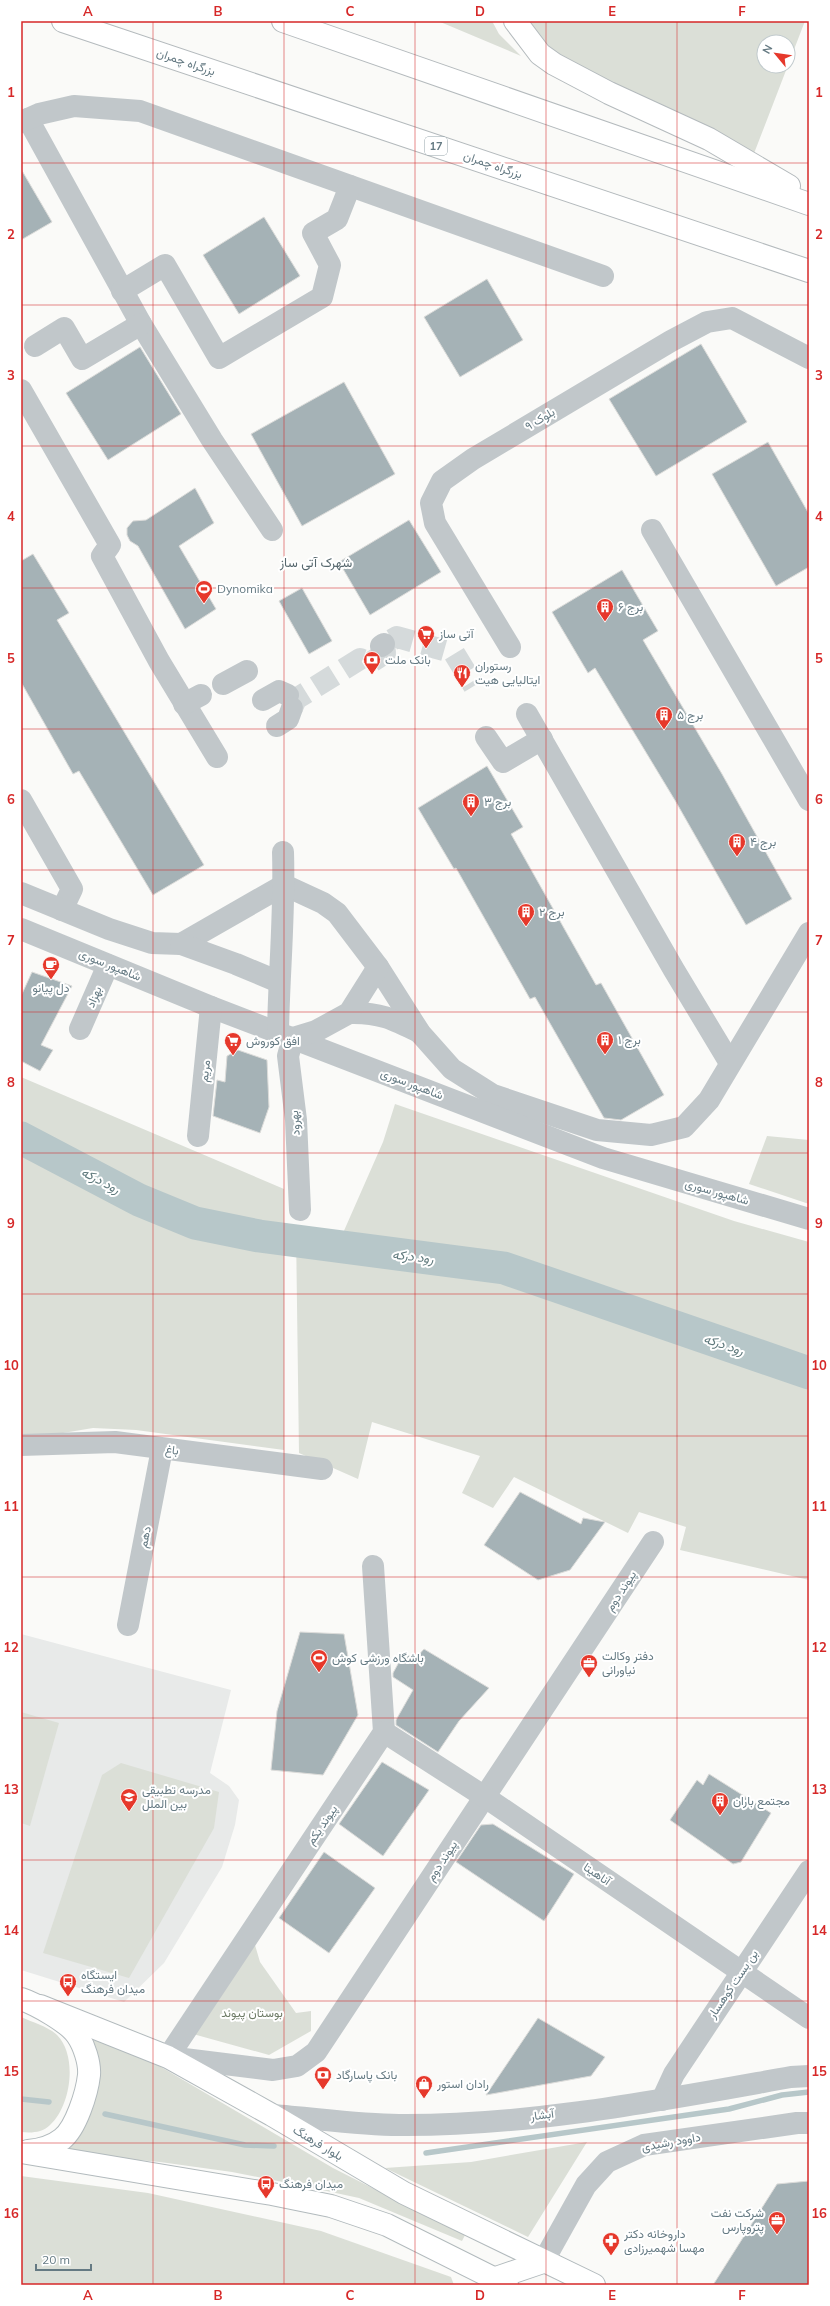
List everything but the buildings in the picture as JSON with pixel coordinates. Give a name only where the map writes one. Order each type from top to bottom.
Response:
[{"type":"main road","name":"بزرگراه چمران","points":[[63,21],[809,271]]},
{"type":"main road","points":[[284,21],[809,204]]},
{"type":"main road","points":[[515,21],[540,54],[554,64],[608,94],[709,139],[809,198]]},
{"type":"main road","points":[[21,2152],[43,2149],[63,2138],[76,2120],[89,2075],[86,2053],[76,2034],[30,2002]]},
{"type":"main road","name":"بلوار فرهنگ","points":[[30,2002],[168,2057],[272,2115],[404,2194],[543,2262],[594,2285]]},
{"type":"main road","points":[[21,2152],[272,2194],[331,2206],[387,2224],[497,2283],[543,2262]]},
{"type":"street","points":[[272,530],[212,440],[141,324],[25,120],[74,106],[140,111],[603,276]]},
{"type":"street","points":[[122,290],[165,265],[219,358],[322,297],[330,265],[313,233],[337,218],[350,186]]},
{"type":"street","name":"بلوک ۹","points":[[510,647],[435,523],[431,503],[442,481],[473,459],[664,345],[707,322],[732,318],[809,358]]},
{"type":"street","points":[[35,346],[64,328],[82,359],[141,324]]},
{"type":"street","points":[[21,390],[110,545],[102,556],[193,699],[217,758]]},
{"type":"street","points":[[652,530],[809,800]]},
{"type":"street","points":[[223,684],[247,671]]},
{"type":"street","points":[[263,700],[279,691],[290,702],[288,719],[277,726]]},
{"type":"street","points":[[527,714],[674,970],[730,1063]]},
{"type":"street","points":[[486,737],[503,762],[542,739]]},
{"type":"street","points":[[21,800],[72,889],[62,910]]},
{"type":"street","name":"بهرود","points":[[283,852],[284,885],[279,982],[296,1120],[300,1210]]},
{"type":"street","points":[[181,944],[284,885],[323,903],[337,913],[378,967],[420,1033],[452,1069],[493,1096],[597,1130],[651,1135],[684,1127],[709,1100],[809,933]]},
{"type":"street","points":[[21,893],[62,910],[152,943],[181,944],[236,964],[279,982]]},
{"type":"street","name":"شاهپور سوری","points":[[21,929],[211,1006],[603,1158],[809,1219]]},
{"type":"street","name":"بهزاد","points":[[80,1030],[108,965]]},
{"type":"street","points":[[349,1013],[378,967]]},
{"type":"street","name":"مریم","points":[[198,1136],[211,1006]]},
{"type":"street","points":[[286,1035],[316,1031],[349,1013],[371,1012],[390,1017],[420,1033]]},
{"type":"street","name":"باغ","points":[[21,1445],[115,1442],[322,1469]]},
{"type":"street","name":"دهم","points":[[128,1625],[162,1449]]},
{"type":"street","name":"پیوند دوم","points":[[168,2057],[273,2070],[296,2066],[316,2052],[653,1542]]},
{"type":"street","points":[[373,1566],[384,1732]]},
{"type":"street","name":"آناهیتا","points":[[384,1732],[485,1797],[809,2018]]},
{"type":"street","name":"پیوند یکم","points":[[168,2057],[384,1732]]},
{"type":"street","name":"بن بست کوهسار","points":[[662,2100],[674,2074],[809,1871]]},
{"type":"street","name":"آبشار","points":[[272,2115],[398,2125],[488,2122],[662,2100],[791,2077],[809,2076]]},
{"type":"street","name":"داوود رشیدی","points":[[543,2262],[586,2186],[607,2162],[644,2145],[797,2123],[809,2123]]},
{"type":"shaded area","name":"مدرسه تطبیقی بین الملل","points":[[21,1634],[231,1690],[210,1773],[229,1786],[239,1800],[235,1825],[222,1867],[164,1963],[124,2002],[21,1970]]},
{"type":"green space","points":[[438,21],[492,21],[499,34],[521,56]]},
{"type":"green space","points":[[528,21],[805,21],[796,44],[796,34],[756,34],[756,74],[785,74],[753,156],[548,52]]},
{"type":"green space","points":[[21,1077],[284,1189],[284,1450],[136,1430],[93,1428],[21,1440]]},
{"type":"green space","points":[[395,1104],[734,1221],[809,1242],[809,1580],[680,1550],[686,1527],[639,1512],[628,1533],[514,1477],[493,1508],[462,1493],[480,1456],[372,1422],[358,1479],[299,1453],[296,1230],[343,1233],[383,1142]]},
{"type":"green space","points":[[767,1136],[809,1140],[809,1204],[749,1184]]},
{"type":"green space","points":[[21,1712],[59,1723],[30,1826],[21,1823]]},
{"type":"green space","points":[[121,1763],[219,1792],[214,1828],[129,1978],[43,1953],[102,1775]]},
{"type":"green space","name":"بوستان پیوند","points":[[255,1945],[260,1962],[296,2013],[311,2011],[311,2031],[269,2055],[193,2034]]},
{"type":"green space","points":[[21,2017],[54,2032],[64,2044],[68,2055],[70,2068],[69,2081],[63,2106],[57,2117],[50,2125],[44,2130],[40,2131],[21,2132]]},
{"type":"green space","points":[[92,2034],[144,2057],[333,2168],[465,2235],[462,2241],[359,2198],[308,2187],[232,2172],[160,2162],[48,2152],[64,2149],[95,2054]]},
{"type":"green space","points":[[587,2142],[528,2237],[385,2168],[471,2162]]},
{"type":"green space","points":[[21,2176],[148,2193],[321,2231],[451,2277],[454,2285],[21,2285]]},
{"type":"waterway","name":"رود درکه","points":[[21,1138],[139,1200],[195,1223],[259,1236],[504,1268],[809,1373]]},
{"type":"waterway","points":[[426,2153],[729,2109],[782,2095],[809,2092]]},
{"type":"waterway","points":[[21,2099],[49,2102]]},
{"type":"waterway","points":[[105,2114],[245,2145],[274,2146]]},
{"type":"tunnel","points":[[292,708],[296,699],[360,659],[370,663],[385,653],[384,644],[397,637],[454,653],[474,686]]},
{"type":"place","name":"Dynomika","points":[[204,604]]},
{"type":"place","name":"برج ۶","points":[[605,622]]},
{"type":"place","name":"آتی ساز","points":[[426,649]]},
{"type":"place","name":"بانک ملت","points":[[372,675]]},
{"type":"place","name":"رستوران ایتالیایی هیت","points":[[462,688]]},
{"type":"place","name":"برج ۵","points":[[664,730]]},
{"type":"place","name":"برج ۳","points":[[471,817]]},
{"type":"place","name":"برج ۴","points":[[737,857]]},
{"type":"place","name":"برج ۲","points":[[526,927]]},
{"type":"place","name":"دل پیانو","points":[[51,980]]},
{"type":"place","name":"برج ۱","points":[[605,1055]]},
{"type":"place","name":"افق کوروش","points":[[233,1056]]},
{"type":"place","name":"باشگاه ورزشی کوش","points":[[319,1673]]},
{"type":"place","name":"دفتر وکالت نیاورانی","points":[[589,1678]]},
{"type":"place","name":"مدرسه تطبیقی بین الملل","points":[[129,1812]]},
{"type":"place","name":"مجتمع باران","points":[[720,1816]]},
{"type":"place","name":"ایستگاه میدان فرهنگ","points":[[68,1997]]},
{"type":"place","name":"بانک پاسارگاد","points":[[323,2090]]},
{"type":"place","name":"رادان استور","points":[[424,2099]]},
{"type":"place","name":"میدان فرهنگ","points":[[266,2199]]},
{"type":"place","name":"شرکت نفت پتروپارس","points":[[777,2235]]},
{"type":"place","name":"داروخانه دکتر مهسا شهمیرزادی","points":[[611,2256]]},
{"type":"district","name":"شهرک آتی ساز","points":[[316,562]]}]
